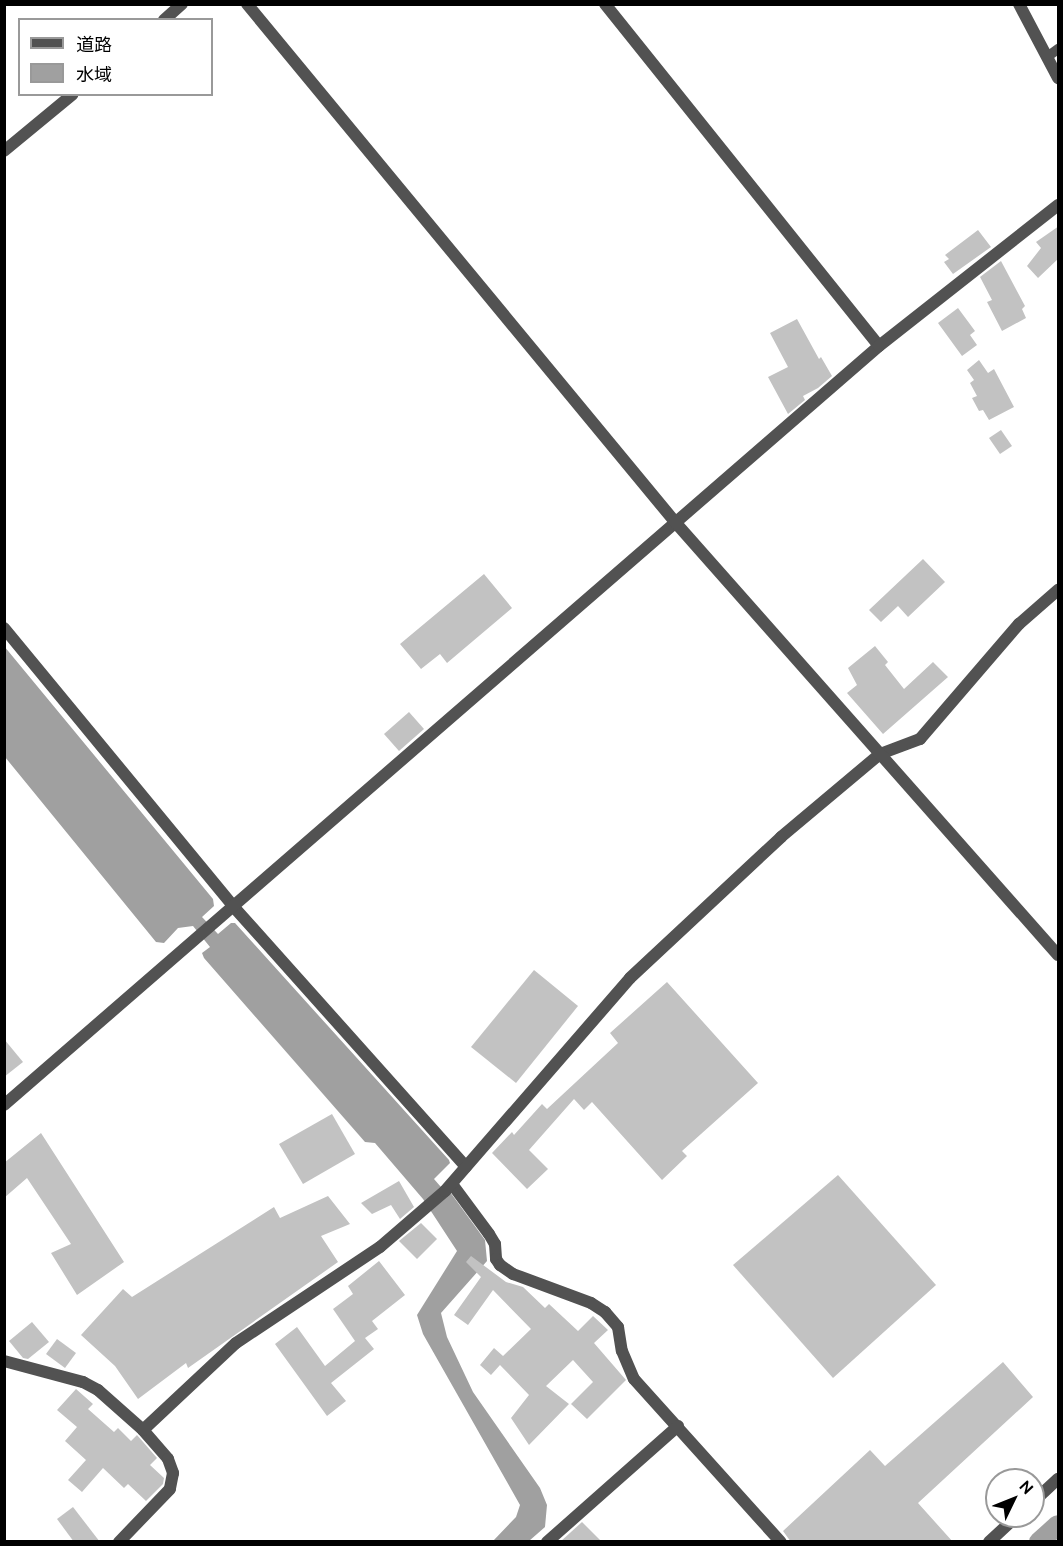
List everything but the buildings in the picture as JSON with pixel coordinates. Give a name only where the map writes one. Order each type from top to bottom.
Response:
[{"type":"street","points":[[166,18],[182,4]]},
{"type":"street","points":[[247,4],[675,522],[1059,956]]},
{"type":"street","points":[[606,4],[879,346]]},
{"type":"street","points":[[1019,4],[1059,78]]},
{"type":"street","points":[[4,151],[71,96]]},
{"type":"street","points":[[4,1105],[228,908],[879,346],[1059,205]]},
{"type":"street","points":[[143,1430],[237,1343],[380,1247],[453,1184],[630,978],[781,837],[880,754],[920,739],[1019,624],[1059,590]]},
{"type":"street","points":[[4,628],[228,908],[466,1167]]},
{"type":"street","points":[[453,1184],[489,1234],[500,1265],[513,1274],[591,1303],[605,1312],[618,1327],[622,1351],[634,1379],[781,1542]]},
{"type":"street","points":[[4,1361],[83,1382],[98,1390],[143,1430],[168,1459],[173,1473],[170,1489],[119,1542]]},
{"type":"street","points":[[547,1542],[678,1426]]},
{"type":"street","points":[[1045,1491],[1059,1479]]},
{"type":"street","points":[[988,1542],[1004,1528]]},
{"type":"lane","points":[[1047,57],[1059,49]]},
{"type":"water","points":[[4,646],[213,899],[214,906],[202,917],[218,934],[231,923],[235,923],[449,1160],[450,1163],[434,1179],[447,1194],[450,1192],[485,1240],[487,1261],[441,1313],[447,1337],[473,1392],[540,1488],[547,1505],[545,1527],[529,1541],[493,1541],[516,1517],[520,1505],[423,1334],[417,1315],[457,1251],[423,1199],[375,1143],[365,1142],[204,958],[202,953],[210,947],[193,926],[178,928],[164,943],[156,942],[5,757]]},
{"type":"waterway","points":[[1039,1542],[1058,1525]]}]
